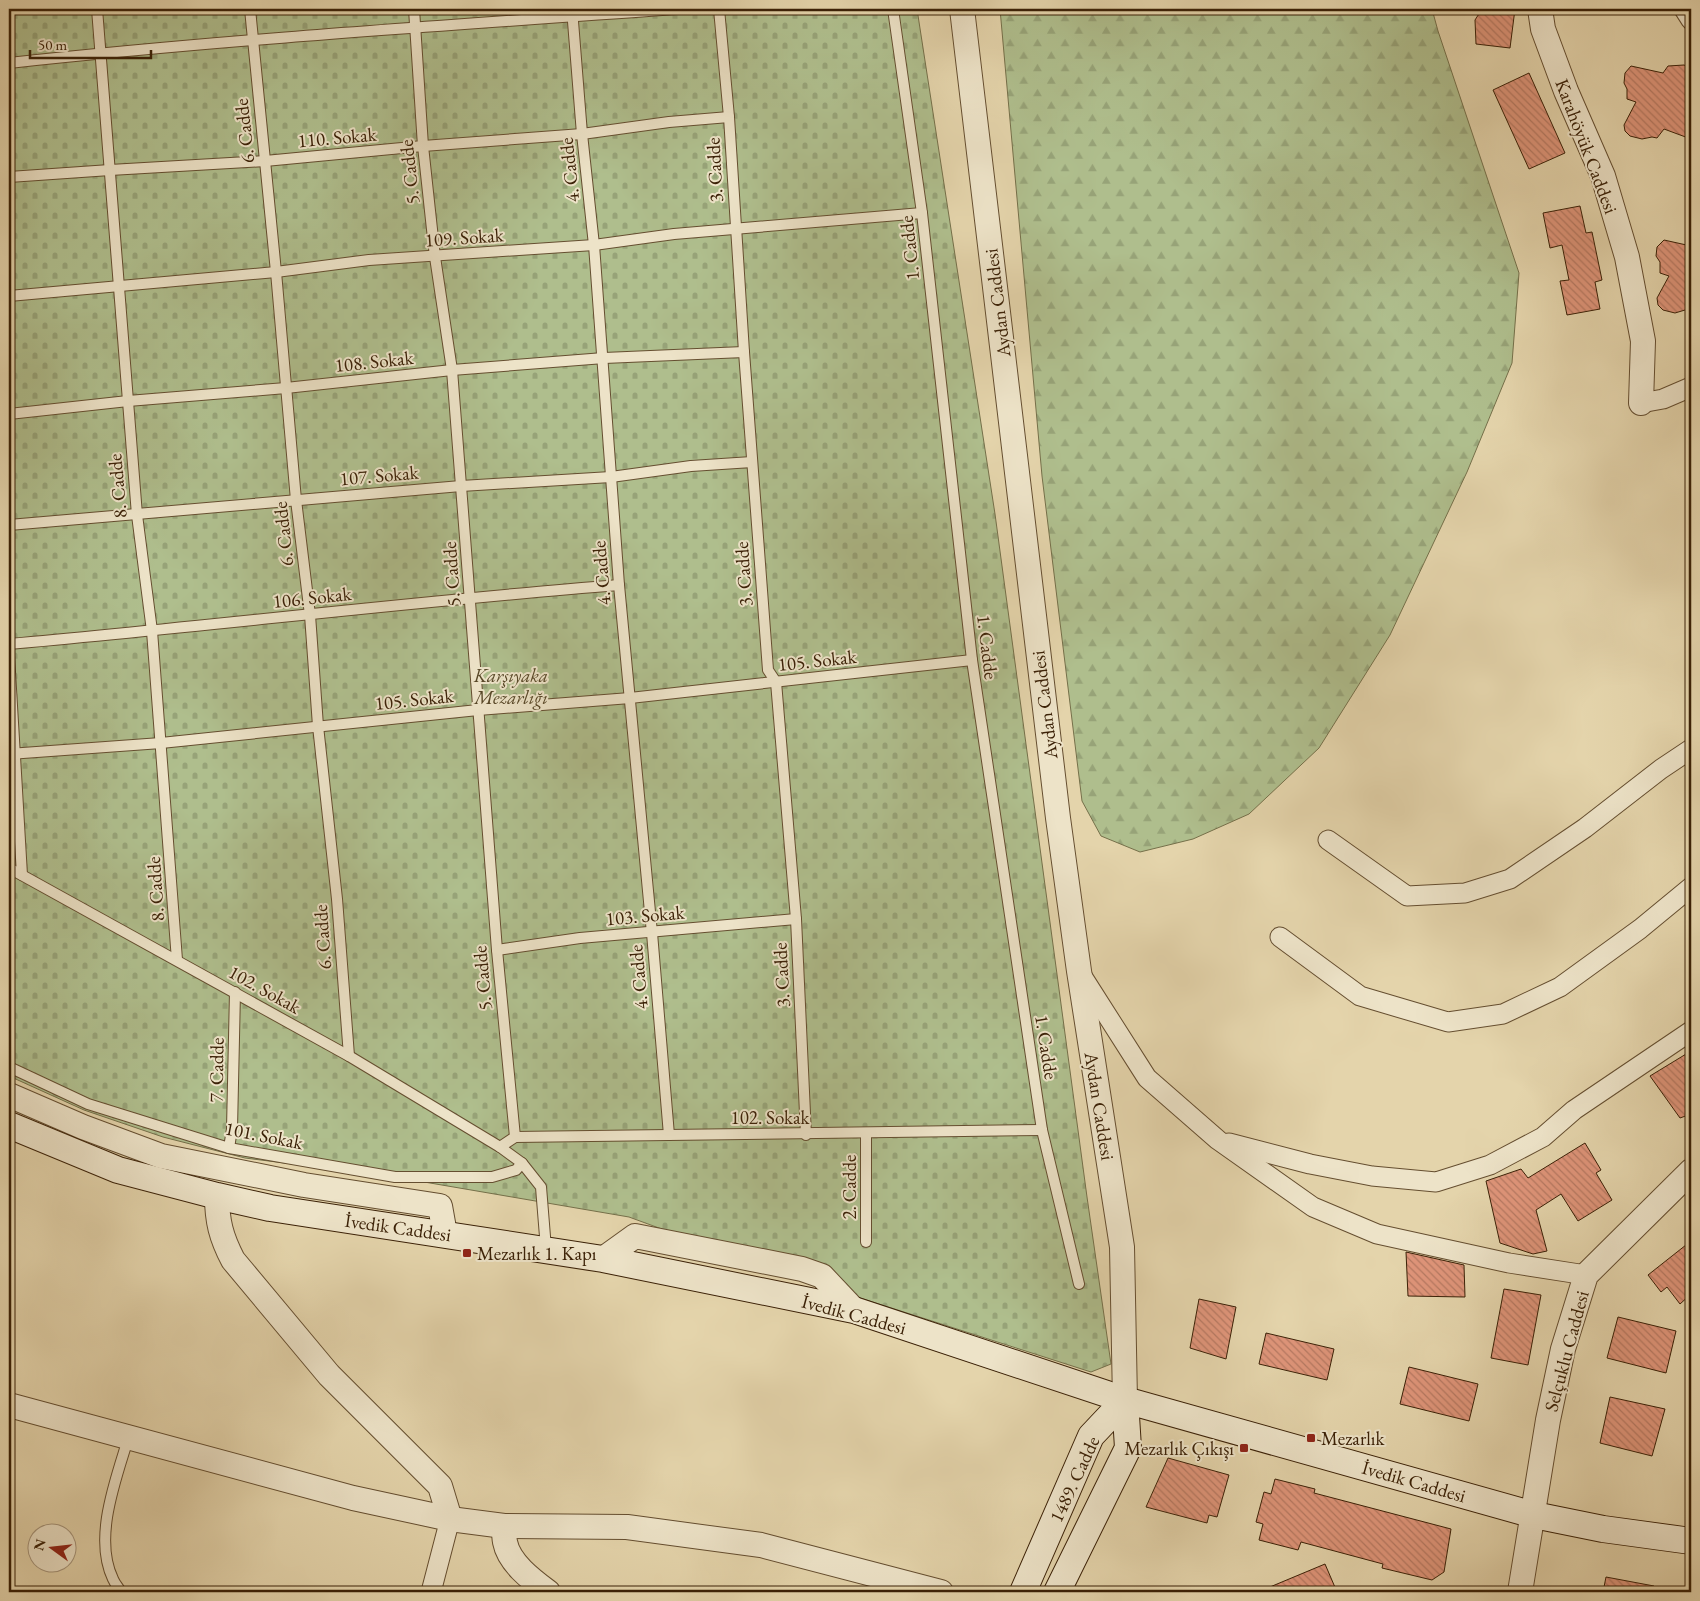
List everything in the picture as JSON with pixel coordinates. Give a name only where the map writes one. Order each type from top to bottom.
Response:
[{"type":"main road","name":"İvedik Caddesi","points":[[9,1124],[118,1170],[270,1208],[546,1249],[854,1310],[1126,1400],[1534,1515],[1603,1528],[1691,1541]]},
{"type":"main road","name":"1489. Cadde","points":[[1023,1592],[1091,1436],[1126,1400]]},
{"type":"main road","name":"1489. Cadde","points":[[1057,1592],[1128,1448],[1126,1400]]},
{"type":"street","name":"Aydan Caddesi","points":[[962,9],[1058,818],[1079,971],[1122,1247],[1126,1400]]},
{"type":"street","name":"Karahöyük Caddesi","points":[[1540,9],[1543,29],[1566,90],[1603,176],[1627,257],[1643,341],[1640,403]]},
{"type":"street","points":[[1640,403],[1663,399],[1691,387]]},
{"type":"street","points":[[1328,840],[1407,896],[1465,893],[1510,879],[1585,828],[1661,769],[1691,749]]},
{"type":"street","points":[[1280,937],[1360,996],[1448,1022],[1503,1014],[1560,987],[1640,929],[1691,887]]},
{"type":"street","points":[[1079,971],[1147,1078],[1218,1140],[1313,1207],[1378,1234],[1509,1263],[1586,1275]]},
{"type":"street","points":[[1218,1140],[1310,1164],[1363,1175],[1436,1182],[1490,1164],[1542,1137],[1574,1110],[1691,1031]]},
{"type":"street","points":[[9,1124],[15,1097],[83,1128],[161,1156],[275,1179],[440,1206],[445,1234]]},
{"type":"street","name":"Selçuklu Caddesi","points":[[1520,1592],[1548,1420],[1559,1367],[1586,1275],[1690,1176]]},
{"type":"street","points":[[270,1208],[275,1179]]},
{"type":"street","points":[[217,1196],[217,1216],[223,1240],[233,1260],[329,1375],[440,1486],[450,1519],[431,1592]]},
{"type":"street","points":[[9,1405],[353,1498],[450,1519],[504,1526],[627,1527],[761,1545],[941,1592]]},
{"type":"street","points":[[504,1526],[505,1543],[514,1560],[532,1580],[548,1592]]},
{"type":"lane","name":"8. Cadde","points":[[97,9],[137,515],[152,631],[177,960]]},
{"type":"lane","name":"6. Cadde","points":[[250,9],[296,500],[310,615],[318,726],[337,899],[349,1056]]},
{"type":"lane","name":"5. Cadde","points":[[414,9],[423,146],[435,257],[452,370],[497,950],[515,1137]]},
{"type":"lane","points":[[9,63],[99,53],[572,13],[676,9]]},
{"type":"lane","name":"3. Cadde","points":[[719,9],[768,670],[776,682],[796,920],[806,1135]]},
{"type":"lane","name":"1. Cadde","points":[[893,9],[922,213],[972,660],[1042,1130],[1079,1284]]},
{"type":"lane","name":"4. Cadde","points":[[572,13],[604,358],[610,476],[619,585],[669,1135]]},
{"type":"lane","name":"110. Sokak","points":[[9,178],[265,161],[423,146],[582,134],[669,122],[728,117]]},
{"type":"lane","name":"109. Sokak","points":[[9,296],[276,272],[370,260],[594,245],[674,234],[922,213]]},
{"type":"lane","name":"108. Sokak","points":[[9,414],[128,401],[286,388],[452,370],[604,358],[744,352]]},
{"type":"lane","name":"107. Sokak","points":[[9,525],[461,486],[610,476],[691,466],[752,462]]},
{"type":"lane","name":"106. Sokak","points":[[9,644],[619,585]]},
{"type":"lane","points":[[9,656],[11,754],[22,875]]},
{"type":"lane","name":"105. Sokak","points":[[11,754],[161,743],[478,710],[630,698],[972,660]]},
{"type":"lane","name":"102. Sokak","points":[[9,868],[349,1056],[500,1147],[522,1163],[540,1187],[546,1249]]},
{"type":"lane","name":"103. Sokak","points":[[497,950],[580,938],[796,920]]},
{"type":"lane","name":"7. Cadde","points":[[229,1148],[232,1129],[235,992]]},
{"type":"lane","name":"101. Sokak","points":[[9,1067],[88,1104],[229,1148],[395,1177],[492,1177],[516,1170],[522,1163]]},
{"type":"lane","name":"102. Sokak","points":[[515,1137],[806,1135],[1042,1130]]},
{"type":"lane","name":"2. Cadde","points":[[866,1133],[866,1242]]},
{"type":"lane","points":[[500,1147],[515,1137]]},
{"type":"lane","points":[[121,1592],[112,1579],[107,1558],[106,1524],[109,1504],[128,1438]]},
{"type":"green space","name":"Karşıyaka Mezarlığı","points":[[9,9],[917,9],[995,514],[1111,1364],[1091,1372],[776,1271],[629,1217],[395,1177],[245,1158],[163,1137],[84,1110],[9,1076]]},
{"type":"green space","points":[[1000,9],[1432,9],[1519,273],[1512,363],[1467,472],[1390,635],[1319,748],[1249,814],[1193,839],[1140,852],[1101,836],[1082,801],[1042,476]]},
{"type":"building","points":[[1482,9],[1515,9],[1510,48],[1476,44],[1475,20]]},
{"type":"building","points":[[1684,65],[1691,68],[1691,139],[1664,129],[1657,138],[1642,139],[1630,136],[1625,131],[1624,125],[1636,102],[1627,99],[1627,89],[1624,83],[1625,73],[1631,66],[1663,73],[1668,66]]},
{"type":"building","points":[[1529,73],[1565,153],[1529,169],[1493,90]]},
{"type":"building","points":[[1580,206],[1586,233],[1592,232],[1602,280],[1595,282],[1600,309],[1567,315],[1560,281],[1569,280],[1562,245],[1550,248],[1543,213]]},
{"type":"building","points":[[1664,240],[1691,246],[1691,312],[1685,310],[1675,313],[1663,310],[1658,305],[1657,298],[1669,276],[1660,273],[1660,262],[1656,256],[1657,247]]},
{"type":"building","points":[[1691,1051],[1691,1114],[1680,1118],[1650,1076]]},
{"type":"building","points":[[1585,1143],[1601,1170],[1596,1173],[1612,1200],[1578,1221],[1561,1194],[1536,1210],[1547,1251],[1533,1254],[1500,1243],[1486,1181],[1521,1169],[1528,1178]]},
{"type":"building","points":[[1691,1241],[1691,1294],[1680,1304],[1667,1287],[1661,1292],[1648,1275]]},
{"type":"building","points":[[1406,1252],[1464,1265],[1465,1297],[1408,1296]]},
{"type":"building","points":[[1504,1289],[1541,1295],[1528,1365],[1491,1358]]},
{"type":"building","points":[[1199,1299],[1236,1307],[1226,1359],[1190,1348]]},
{"type":"building","points":[[1618,1317],[1676,1331],[1666,1373],[1607,1358]]},
{"type":"building","points":[[1266,1333],[1334,1349],[1327,1380],[1259,1364]]},
{"type":"building","points":[[1409,1367],[1478,1384],[1469,1421],[1400,1404]]},
{"type":"building","points":[[1610,1397],[1665,1409],[1652,1456],[1600,1443]]},
{"type":"building","points":[[1168,1458],[1229,1475],[1217,1517],[1209,1515],[1207,1523],[1146,1507]]},
{"type":"building","points":[[1275,1479],[1315,1489],[1314,1493],[1451,1529],[1444,1572],[1432,1580],[1382,1568],[1383,1564],[1301,1542],[1298,1550],[1259,1540],[1263,1524],[1256,1522],[1264,1492],[1271,1494]]},
{"type":"building","points":[[1325,1564],[1337,1592],[1258,1592]]},
{"type":"building","points":[[1606,1577],[1654,1586],[1653,1592],[1603,1592]]},
{"type":"place","name":"Mezarlık 1. Kapı","points":[[467,1253]]},
{"type":"place","name":"Mezarlık","points":[[1311,1438]]},
{"type":"place","name":"Mezarlık Çıkışı","points":[[1244,1448]]}]
